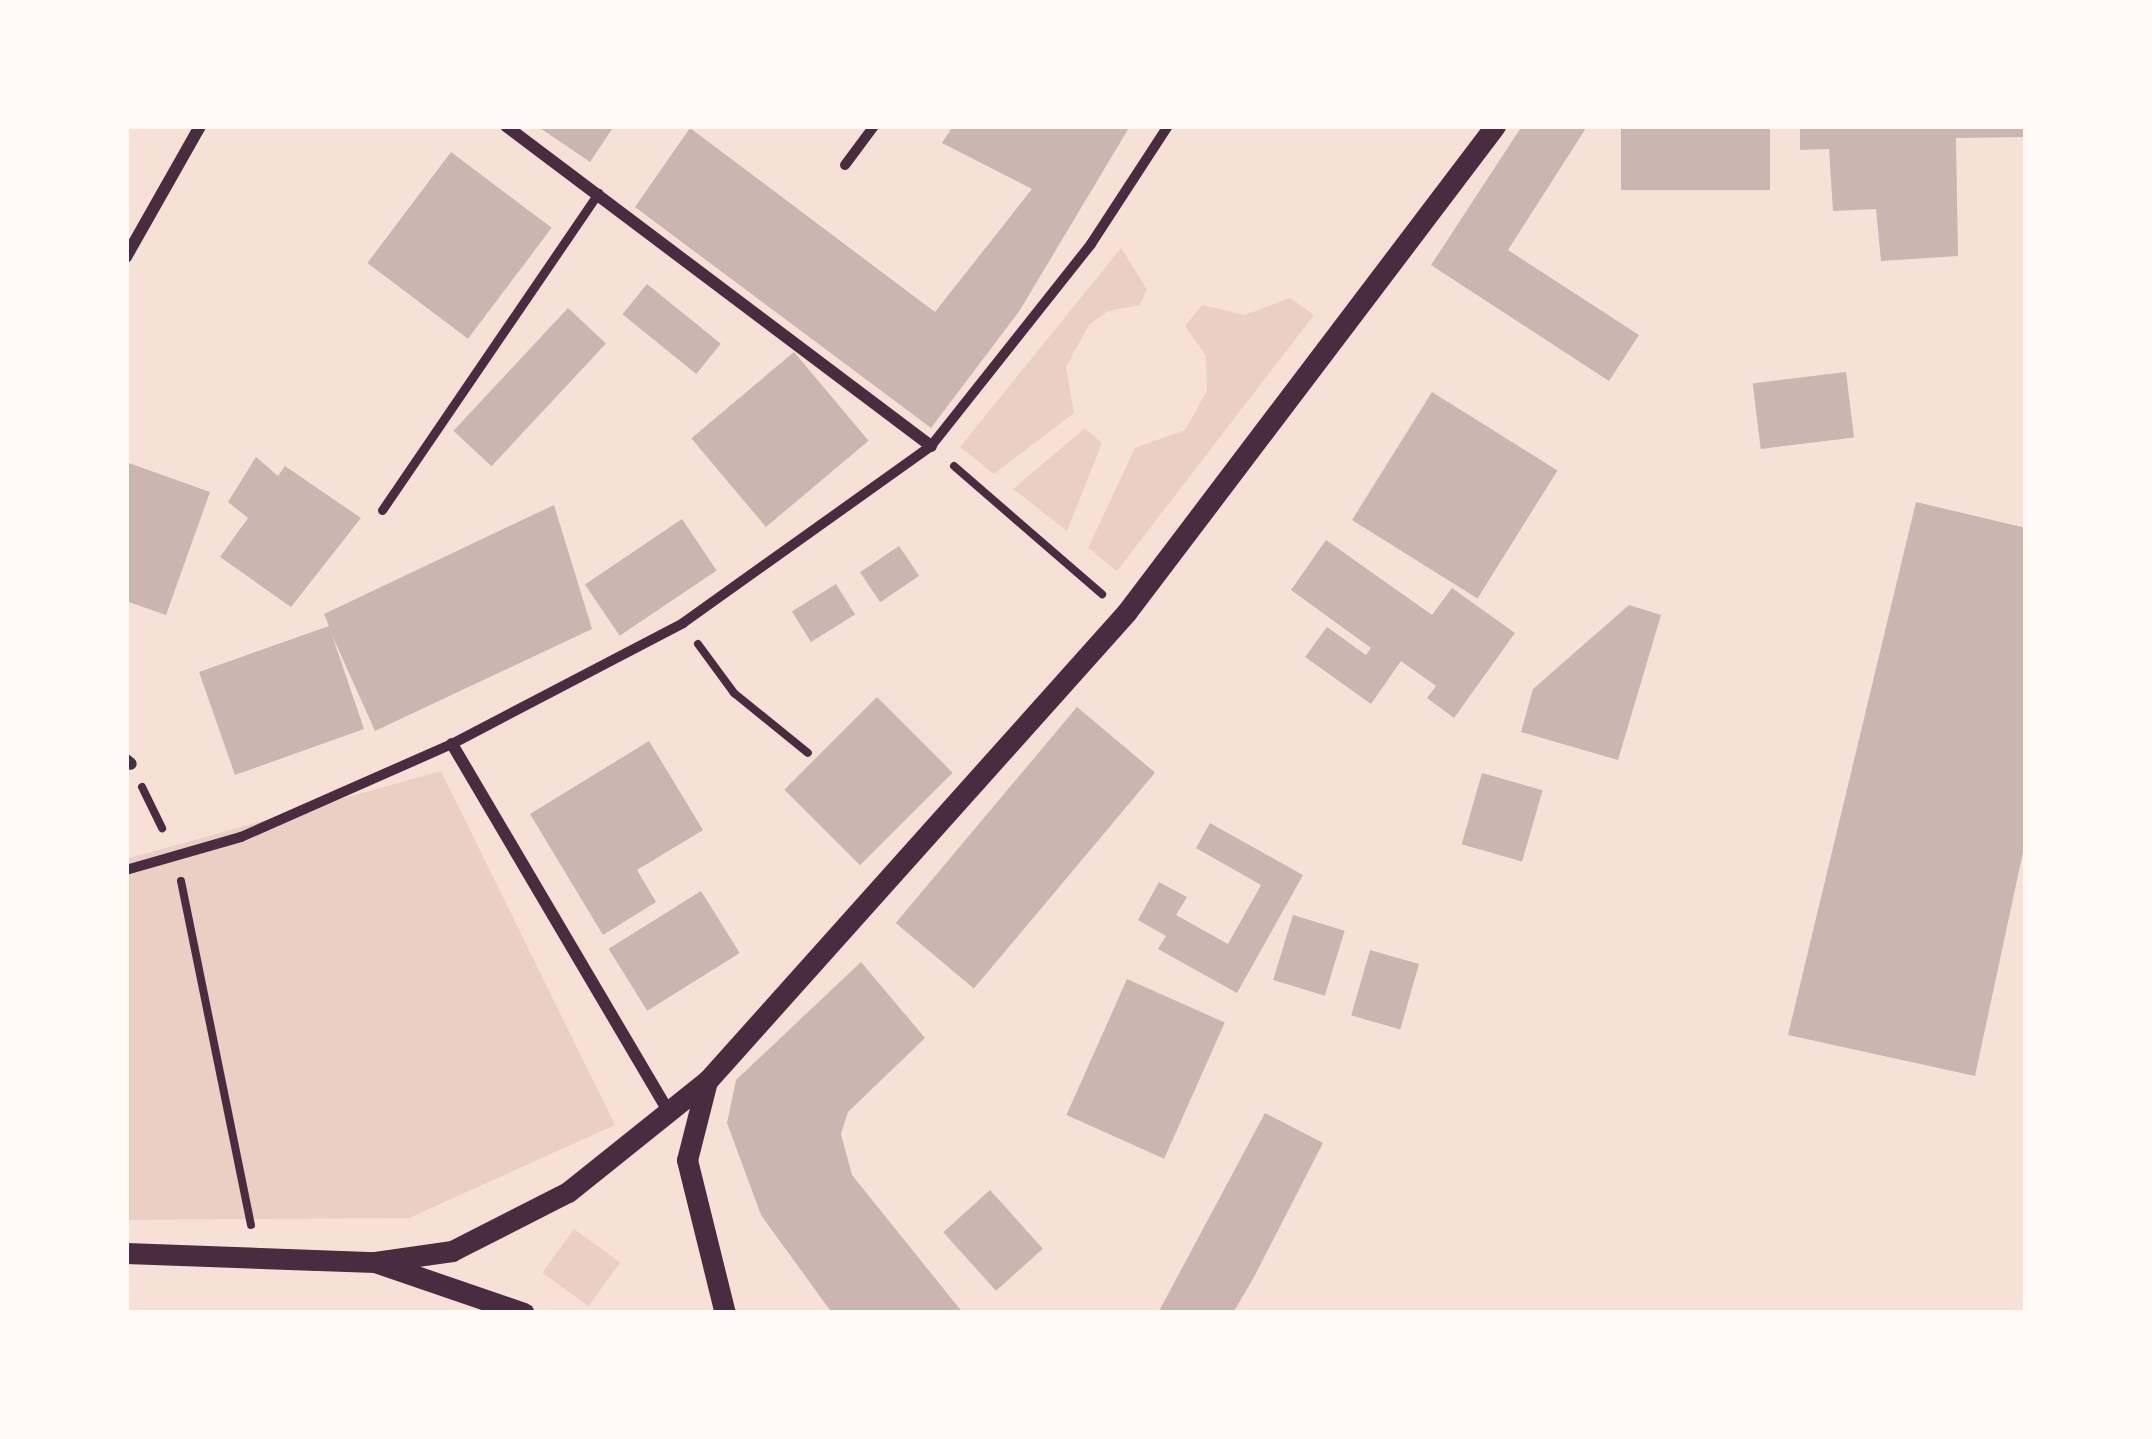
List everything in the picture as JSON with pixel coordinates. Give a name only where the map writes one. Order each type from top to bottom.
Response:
[{"type":"street","points":[[126,257],[200,126]]},
{"type":"street","points":[[506,126],[932,446]]},
{"type":"street","points":[[845,165],[874,126]]},
{"type":"street","points":[[126,870],[176,859],[452,744],[683,623],[932,446],[1090,244],[1168,126]]},
{"type":"street","points":[[126,1253],[375,1262],[452,1251],[568,1192],[708,1080],[1126,613],[1496,126]]},
{"type":"street","points":[[452,744],[669,1112]]},
{"type":"street","points":[[708,1080],[687,1160],[725,1313]]},
{"type":"street","points":[[375,1262],[493,1307],[524,1313]]},
{"type":"lane","points":[[382,510],[598,193]]},
{"type":"path","points":[[932,446],[1072,569]]},
{"type":"path","points":[[683,623],[734,693],[808,753]]},
{"type":"path","points":[[129,762],[176,859],[259,1261]]},
{"type":"shaded area","points":[[1121,248],[1147,289],[1140,305],[1108,311],[1089,325],[1066,367],[1074,413],[994,474],[960,447]]},
{"type":"shaded area","points":[[1290,298],[1314,315],[1117,571],[1088,548],[1135,448],[1185,430],[1207,391],[1206,356],[1185,326],[1202,305],[1245,315]]},
{"type":"shaded area","points":[[1085,428],[1102,443],[1067,531],[1013,489]]},
{"type":"shaded area","points":[[441,771],[615,1125],[409,1218],[126,1220],[126,859]]},
{"type":"shaded area","points":[[574,1229],[620,1263],[588,1306],[542,1273]]},
{"type":"building","points":[[537,126],[614,126],[590,162]]},
{"type":"building","points":[[953,126],[1130,126],[1020,310],[931,428],[635,207],[690,128],[935,312],[1032,189],[942,143]]},
{"type":"building","points":[[1522,126],[1586,128],[1508,250],[1639,335],[1609,381],[1431,265]]},
{"type":"building","points":[[1621,126],[1770,126],[1770,190],[1621,190]]},
{"type":"building","points":[[1800,126],[2026,126],[2026,137],[1956,138],[1958,256],[1881,261],[1876,209],[1833,211],[1829,149],[1800,150]]},
{"type":"building","points":[[451,152],[552,228],[468,339],[367,263]]},
{"type":"building","points":[[647,284],[721,344],[696,374],[622,314]]},
{"type":"building","points":[[568,308],[606,343],[491,466],[453,431]]},
{"type":"building","points":[[794,352],[869,441],[766,527],[691,438]]},
{"type":"building","points":[[1846,372],[1854,438],[1761,449],[1753,383]]},
{"type":"building","points":[[1432,392],[1558,470],[1477,598],[1352,520]]},
{"type":"building","points":[[256,457],[278,476],[285,466],[361,518],[291,607],[220,557],[248,518],[228,502]]},
{"type":"building","points":[[126,462],[210,492],[166,615],[126,601]]},
{"type":"building","points":[[1916,502],[2026,528],[2026,838],[1975,1076],[1788,1035]]},
{"type":"building","points":[[554,505],[592,629],[375,731],[332,635],[364,729],[235,775],[199,672],[329,626],[324,614]]},
{"type":"building","points":[[682,519],[717,570],[620,636],[585,584]]},
{"type":"building","points":[[1326,540],[1432,615],[1452,588],[1515,633],[1454,718],[1427,698],[1436,686],[1401,661],[1371,704],[1305,657],[1327,627],[1366,655],[1371,648],[1291,590]]},
{"type":"building","points":[[899,546],[919,576],[880,602],[860,572]]},
{"type":"building","points":[[836,584],[855,615],[811,642],[792,612]]},
{"type":"building","points":[[1629,605],[1661,615],[1618,760],[1521,732],[1533,689]]},
{"type":"building","points":[[877,697],[953,773],[860,865],[784,790]]},
{"type":"building","points":[[1077,707],[1155,773],[974,989],[896,923]]},
{"type":"building","points":[[649,741],[703,830],[637,870],[656,902],[603,935],[530,814]]},
{"type":"building","points":[[1482,773],[1543,790],[1522,861],[1462,844]]},
{"type":"building","points":[[1210,823],[1303,875],[1237,993],[1158,949],[1166,936],[1138,920],[1159,882],[1187,897],[1176,915],[1228,944],[1261,885],[1196,848]]},
{"type":"building","points":[[701,891],[740,953],[647,1011],[609,949]]},
{"type":"building","points":[[1293,915],[1345,931],[1325,996],[1273,980]]},
{"type":"building","points":[[1370,950],[1419,964],[1400,1029],[1351,1015]]},
{"type":"building","points":[[861,962],[925,1038],[848,1112],[841,1134],[852,1175],[963,1313],[832,1313],[761,1215],[727,1123],[736,1080]]},
{"type":"building","points":[[1127,979],[1225,1023],[1164,1159],[1066,1115]]},
{"type":"building","points":[[1265,1113],[1323,1143],[1254,1277],[1233,1313],[1158,1313]]},
{"type":"building","points":[[990,1190],[1043,1249],[996,1291],[943,1232]]}]
